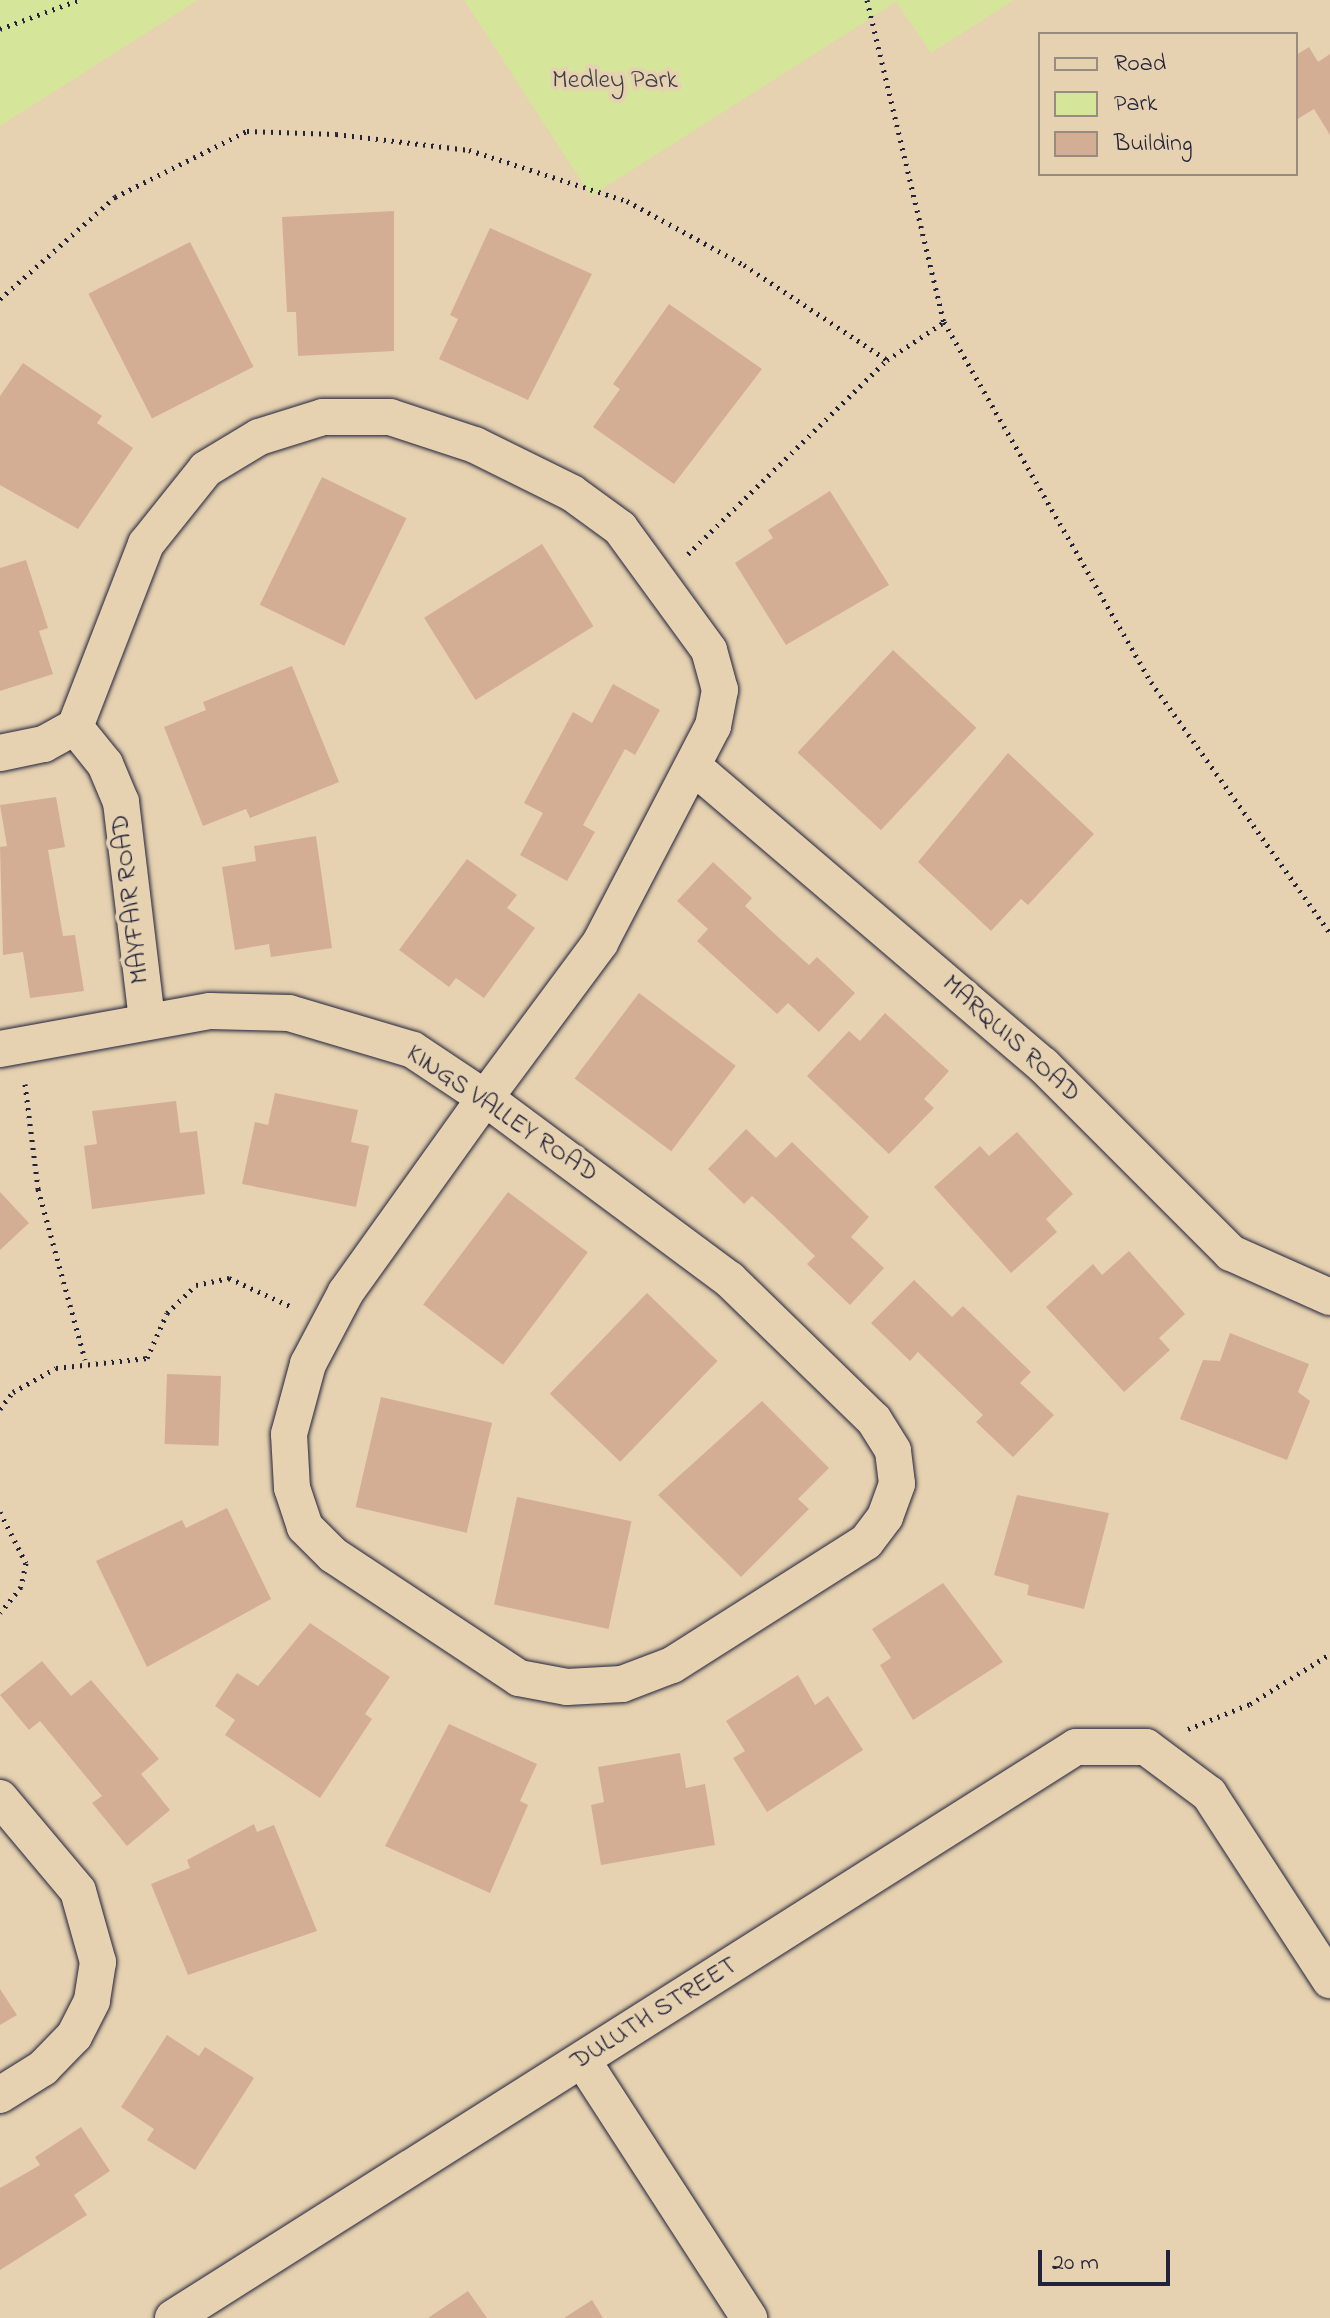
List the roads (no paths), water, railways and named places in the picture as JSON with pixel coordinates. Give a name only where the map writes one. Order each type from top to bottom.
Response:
[{"type":"street","name":"KINGS VALLEY ROAD","points":[[10,1046],[147,1020],[226,1012],[333,1023],[413,1050],[485,1098],[729,1279],[874,1420],[893,1451],[897,1484],[866,1542],[672,1665],[622,1684],[567,1687],[519,1678],[333,1555],[305,1527],[292,1488],[289,1434],[308,1364],[328,1327],[485,1098],[600,943],[695,768],[720,690],[709,650],[662,579],[620,528],[572,493],[475,445],[390,417],[323,417],[259,437],[206,469],[173,503],[141,556],[75,727]]},
{"type":"street","points":[[0,753],[44,744],[75,727]]},
{"type":"street","name":"MAYFAIR ROAD","points":[[75,727],[105,764],[121,802],[147,1020]]},
{"type":"street","name":"MARQUIS ROAD","points":[[695,768],[1043,1065],[1231,1253],[1330,1297]]},
{"type":"street","name":"DULUTH STREET","points":[[173,2318],[1076,1747],[1146,1747],[1209,1794],[1330,1980]]},
{"type":"street","points":[[0,1798],[78,1891],[98,1962],[92,2001],[74,2036],[43,2068],[0,2095]]},
{"type":"street","points":[[583,2061],[749,2318]]},
{"type":"park label","name":"Medley Park","points":[[615,82]]}]
